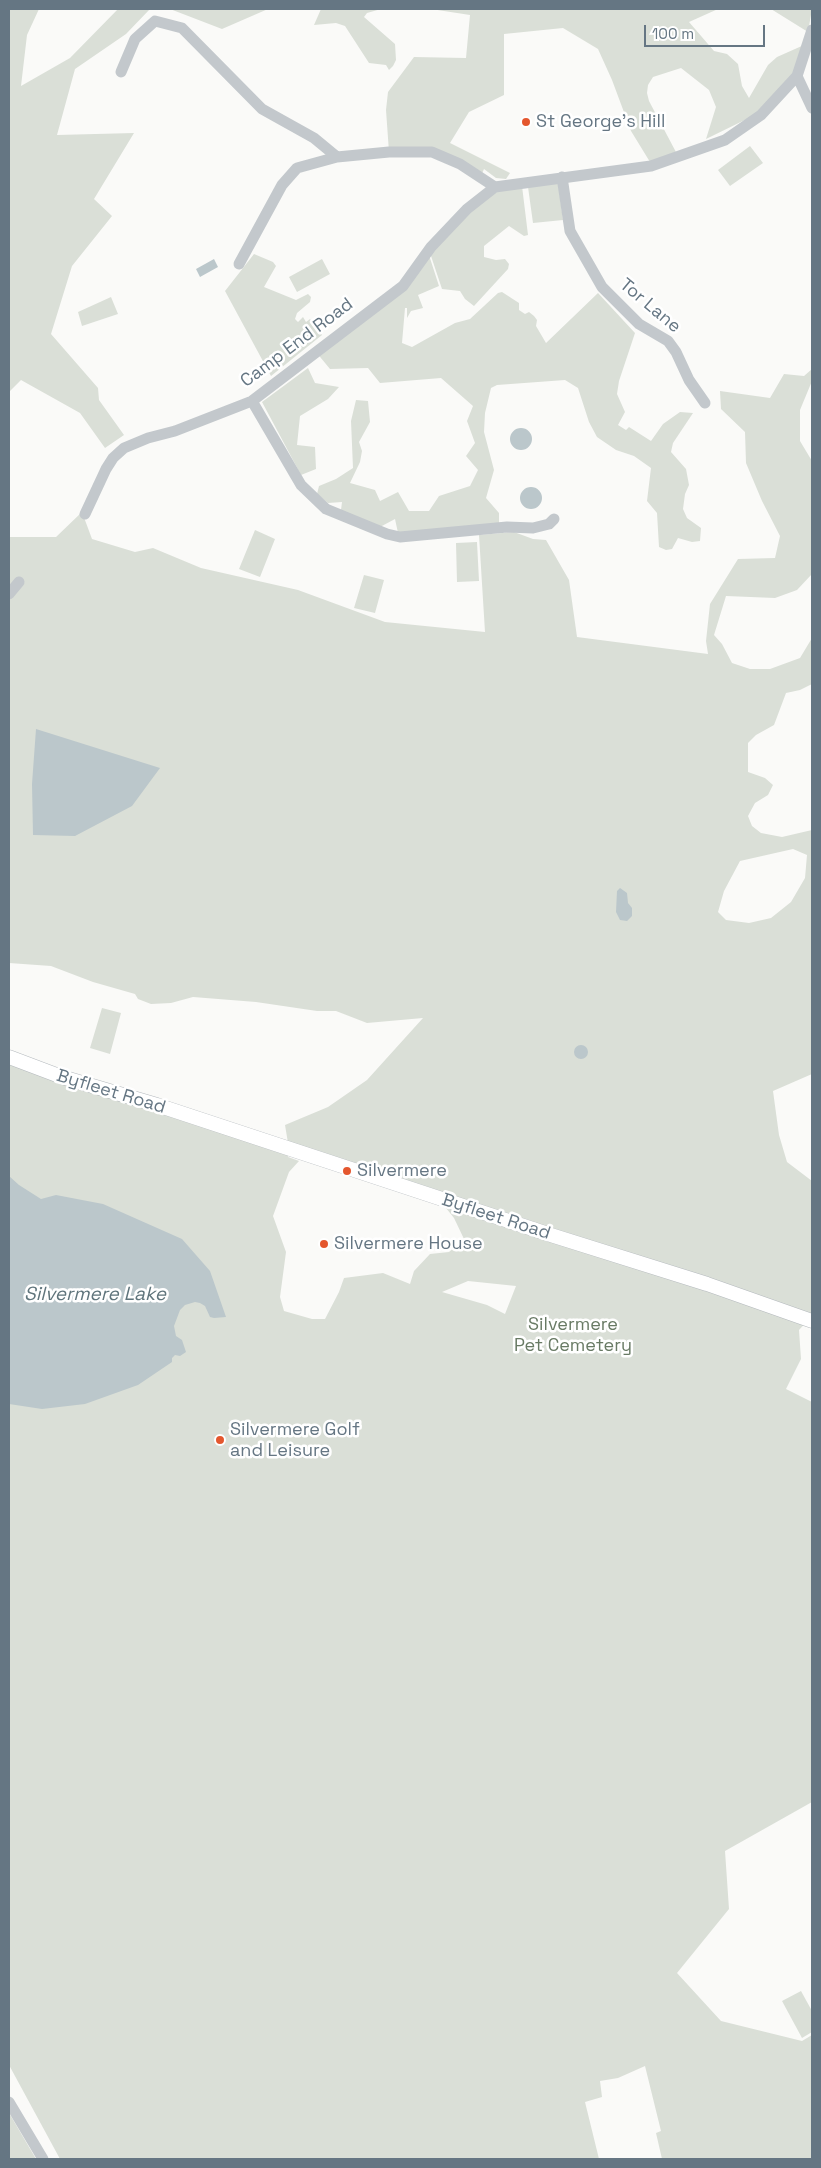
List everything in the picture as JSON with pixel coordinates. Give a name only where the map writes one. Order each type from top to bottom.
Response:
[{"type":"main road","name":"Byfleet Road","points":[[9,1058],[62,1077],[157,1105],[545,1233],[707,1284],[812,1320]]},
{"type":"street","points":[[121,72],[135,39],[155,21],[182,28],[262,109],[314,138],[337,157]]},
{"type":"street","name":"Camp End Road","points":[[85,514],[106,469],[113,458],[124,448],[252,401],[402,286],[431,247],[467,209],[495,187],[651,166],[725,140],[761,115],[797,76],[812,30]]},
{"type":"street","points":[[797,76],[812,108]]},
{"type":"street","points":[[239,264],[282,185],[297,168],[337,157],[389,152],[432,152],[460,164],[495,187]]},
{"type":"street","name":"Tor Lane","points":[[562,177],[570,231],[602,288],[639,324],[668,341],[676,352],[689,380],[705,403]]},
{"type":"street","points":[[252,401],[301,485],[326,509],[387,534],[400,537],[507,527],[533,528],[549,524],[554,519]]},
{"type":"street","points":[[9,594],[19,582]]},
{"type":"street","points":[[9,2102],[43,2159]]},
{"type":"green space","points":[[9,9],[39,9],[27,35],[21,86],[70,58],[118,9],[150,9],[126,34],[75,69],[57,135],[134,133],[94,199],[112,216],[72,266],[51,334],[98,388],[99,400],[124,435],[105,448],[80,413],[21,380],[9,392]]},
{"type":"green space","points":[[170,9],[268,9],[222,29]]},
{"type":"green space","points":[[321,9],[381,9],[367,13],[364,17],[395,44],[396,60],[393,66],[389,70],[386,65],[369,63],[345,26],[336,23],[314,25]]},
{"type":"green space","points":[[431,9],[718,9],[689,22],[714,51],[727,54],[738,64],[742,86],[749,98],[768,65],[777,57],[804,45],[798,66],[781,92],[755,115],[706,139],[716,107],[709,90],[681,68],[653,77],[648,85],[649,101],[677,154],[650,162],[631,131],[598,49],[563,28],[504,34],[504,95],[469,112],[450,143],[510,173],[506,179],[496,178],[484,169],[480,178],[447,157],[389,152],[386,110],[388,92],[414,57],[466,58],[470,15]]},
{"type":"green space","points":[[771,9],[812,9],[808,32]]},
{"type":"green space","points":[[750,146],[763,163],[730,186],[718,170]]},
{"type":"green space","points":[[558,182],[563,220],[533,223],[528,187]]},
{"type":"green space","points":[[522,186],[528,235],[524,236],[509,226],[484,246],[484,257],[496,260],[505,259],[509,264],[508,269],[474,306],[465,299],[460,291],[442,289],[430,253],[474,209],[498,190]]},
{"type":"green space","points":[[428,252],[439,286],[418,295],[423,308],[411,311],[407,318],[407,308],[405,308],[402,343],[412,347],[455,323],[470,319],[498,293],[502,292],[519,303],[519,310],[525,314],[529,312],[534,316],[537,320],[536,326],[546,343],[598,293],[635,333],[619,381],[617,394],[625,412],[618,425],[626,430],[629,427],[651,441],[663,424],[680,412],[693,413],[673,443],[671,452],[686,469],[689,485],[685,494],[683,509],[687,518],[701,528],[700,541],[692,542],[678,538],[672,549],[666,550],[659,547],[657,513],[647,501],[651,468],[634,456],[616,450],[597,437],[589,422],[578,388],[565,380],[497,385],[491,388],[485,413],[484,432],[494,470],[486,498],[499,513],[499,524],[398,533],[395,519],[380,527],[341,510],[342,502],[328,503],[317,494],[319,486],[336,479],[353,468],[351,421],[356,400],[368,401],[370,422],[359,442],[362,451],[360,462],[350,483],[375,490],[380,501],[398,492],[409,511],[429,511],[439,496],[470,486],[478,470],[466,456],[475,443],[467,421],[473,406],[441,378],[380,383],[368,368],[330,369],[316,352],[403,284]]},
{"type":"green space","points":[[254,254],[273,262],[276,266],[264,287],[296,300],[308,294],[311,297],[310,302],[297,313],[295,319],[298,322],[303,317],[306,322],[310,319],[322,335],[271,376],[225,291]]},
{"type":"green space","points":[[322,259],[330,274],[297,292],[289,277]]},
{"type":"green space","points":[[111,297],[118,314],[82,326],[78,312]]},
{"type":"green space","points":[[308,368],[315,383],[339,387],[328,399],[300,416],[297,445],[315,447],[316,469],[301,475],[262,402]]},
{"type":"green space","name":"Silvermere Pet Cemetery","points":[[812,369],[812,381],[800,410],[800,441],[812,461],[812,574],[797,590],[775,598],[726,596],[714,635],[722,644],[732,663],[750,669],[770,669],[800,658],[812,638],[812,684],[800,690],[786,693],[774,725],[756,735],[748,743],[748,772],[765,778],[773,785],[768,795],[755,803],[748,816],[752,826],[761,833],[782,837],[812,830],[812,1074],[773,1091],[779,1135],[787,1162],[812,1181],[812,1320],[809,1319],[799,1330],[801,1359],[786,1389],[812,1402],[812,1802],[725,1851],[729,1909],[677,1973],[721,2021],[802,2041],[812,2035],[812,2159],[662,2159],[656,2133],[661,2131],[645,2066],[618,2078],[600,2081],[602,2097],[585,2102],[599,2159],[60,2159],[9,2065],[9,1057],[289,1149],[285,1125],[328,1107],[367,1080],[423,1018],[367,1023],[336,1011],[317,1011],[256,1002],[193,997],[171,1003],[151,1004],[138,999],[135,994],[93,982],[51,966],[9,963],[9,537],[56,537],[82,512],[92,539],[135,552],[153,548],[201,568],[298,590],[385,622],[485,632],[479,535],[514,532],[533,539],[546,540],[569,580],[577,637],[708,654],[706,641],[710,604],[738,559],[775,558],[780,536],[762,501],[746,463],[745,432],[721,409],[720,391],[770,398],[784,374],[804,376]],"holes":[[[793,849],[807,855],[805,878],[791,902],[771,918],[749,923],[726,920],[718,912],[724,891],[740,861]],[[290,1149],[438,1198],[454,1218],[464,1239],[449,1252],[430,1254],[414,1271],[410,1284],[383,1273],[344,1278],[325,1319],[312,1319],[284,1311],[280,1297],[286,1252],[273,1216],[289,1172],[299,1161],[288,1157]],[[468,1281],[516,1286],[505,1314],[487,1305],[442,1292]]]},
{"type":"green space","points":[[255,530],[275,539],[260,577],[239,569]]},
{"type":"green space","points":[[477,542],[479,581],[457,582],[456,543]]},
{"type":"green space","points":[[364,575],[384,580],[375,613],[354,608]]},
{"type":"green space","points":[[102,1008],[121,1013],[110,1054],[90,1048]]},
{"type":"green space","points":[[801,1991],[812,2011],[812,2032],[802,2038],[782,2001]]},
{"type":"green space","points":[[9,2113],[36,2159],[9,2159]]},
{"type":"water","points":[[214,259],[218,267],[200,277],[196,269]]},
{"type":"water","points":[[521,428],[529,431],[532,439],[529,447],[521,450],[513,447],[510,439],[513,431]]},
{"type":"water","points":[[531,487],[539,490],[542,498],[539,506],[531,509],[523,506],[520,498],[523,490]]},
{"type":"water","points":[[36,729],[160,768],[132,806],[75,836],[33,835],[32,784]]},
{"type":"water","points":[[620,888],[627,893],[628,903],[632,908],[632,916],[627,921],[620,920],[616,912],[617,891]]},
{"type":"water","points":[[578,1045],[584,1045],[588,1052],[584,1059],[578,1059],[574,1055],[574,1049]]},
{"type":"water","name":"Silvermere Lake","points":[[9,1176],[41,1199],[56,1195],[103,1204],[182,1239],[210,1271],[226,1317],[210,1317],[205,1306],[200,1303],[195,1302],[185,1305],[180,1310],[174,1326],[176,1336],[182,1340],[186,1352],[180,1356],[175,1355],[172,1358],[172,1362],[138,1385],[85,1404],[42,1409],[9,1404]]},
{"type":"place","name":"St George's Hill","points":[[526,122]]},
{"type":"place","name":"Silvermere","points":[[347,1171]]},
{"type":"place","name":"Silvermere House","points":[[324,1244]]},
{"type":"place","name":"Silvermere Golf and Leisure","points":[[220,1440]]}]
